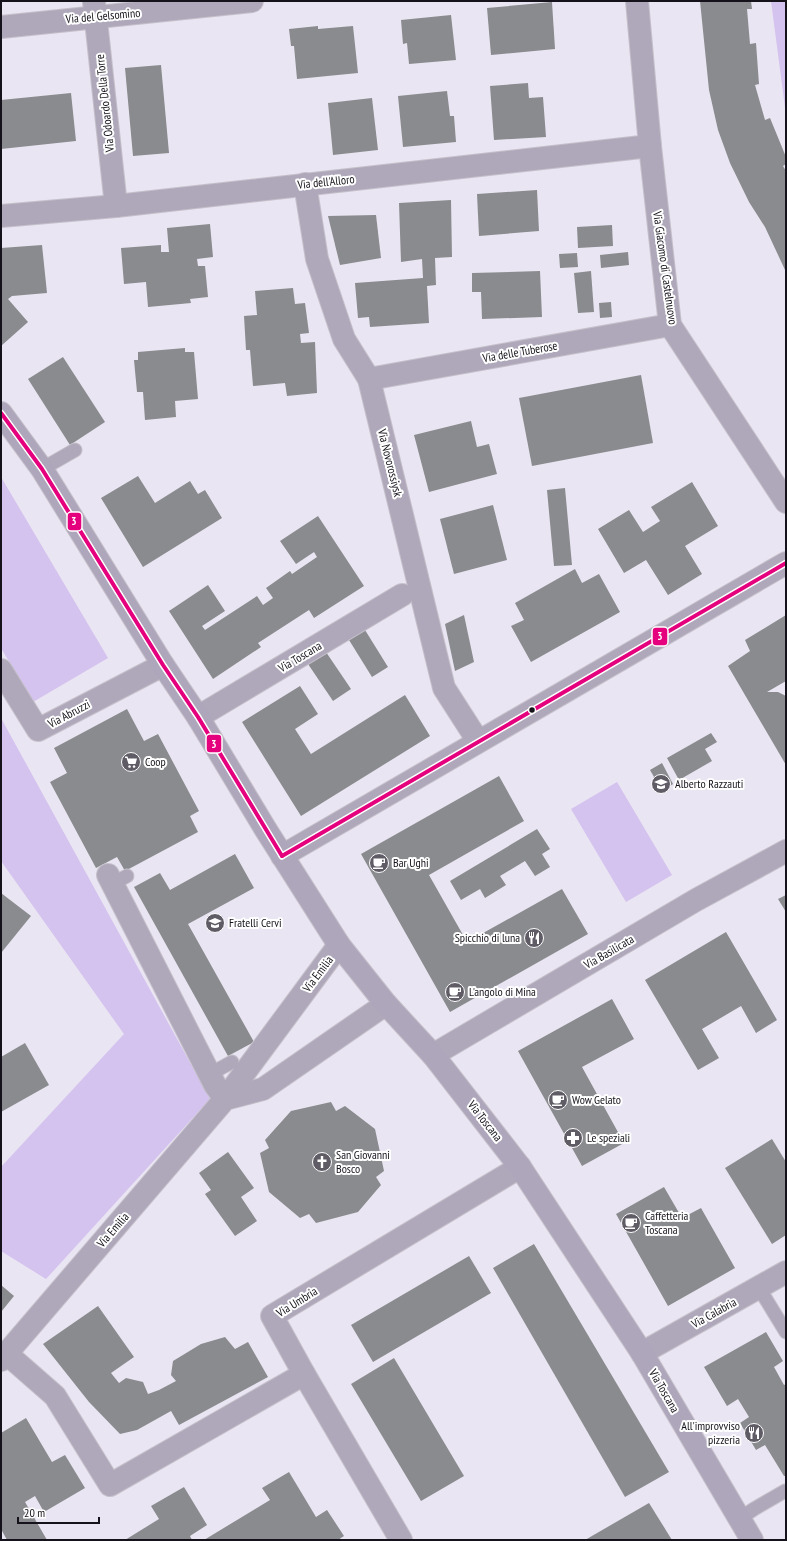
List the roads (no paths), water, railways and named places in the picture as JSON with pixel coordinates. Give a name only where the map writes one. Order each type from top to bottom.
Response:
[{"type":"street","name":"Via del Gelsomino","points":[[1,26],[95,9],[252,1]]},
{"type":"street","name":"Via Giacomo di Castelnuovo","points":[[637,1],[650,146],[670,325],[786,502]]},
{"type":"street","name":"Via Odoardo Della Torre","points":[[95,9],[116,206]]},
{"type":"street","name":"Via dell'Alloro","points":[[1,216],[116,206],[650,146]]},
{"type":"street","name":"Via Novorossiysk","points":[[305,184],[317,259],[344,339],[369,379],[444,688],[478,741]]},
{"type":"street","name":"Via delle Tuberose","points":[[369,379],[670,325]]},
{"type":"street","name":"Via Toscana","points":[[1,413],[42,469],[163,665],[198,718],[282,856],[339,945],[386,1004],[433,1056],[520,1167],[642,1353],[752,1540]]},
{"type":"street","points":[[282,856],[478,741],[565,693],[786,562]]},
{"type":"street","name":"Via Toscana","points":[[198,718],[402,595]]},
{"type":"street","name":"Via Abruzzi","points":[[1,670],[38,730],[163,665]]},
{"type":"street","name":"Via Basilicata","points":[[433,1056],[696,900],[786,851]]},
{"type":"street","points":[[116,878],[210,1074],[225,1099],[263,1089],[386,1004]]},
{"type":"street","name":"Via Emilia","points":[[4,1357],[225,1099],[339,945]]},
{"type":"street","name":"Via Umbria","points":[[401,1540],[304,1374],[272,1316],[520,1167]]},
{"type":"street","name":"Via Calabria","points":[[642,1353],[786,1272]]},
{"type":"street","points":[[4,1357],[55,1396],[110,1485],[304,1374]]},
{"type":"lane","points":[[42,469],[75,450]]},
{"type":"lane","points":[[210,1074],[232,1062]]},
{"type":"lane","points":[[759,1288],[786,1332]]},
{"type":"lane","points":[[739,1519],[754,1508],[785,1491]]},
{"type":"place","name":"Coop","points":[[131,762]]},
{"type":"place","name":"Alberto Razzauti","points":[[661,784]]},
{"type":"place","name":"Bar Ughi","points":[[379,863]]},
{"type":"place","name":"Fratelli Cervi","points":[[215,923]]},
{"type":"place","name":"Spicchio di luna","points":[[534,938]]},
{"type":"place","name":"L'angolo di Mina","points":[[455,992]]},
{"type":"place","name":"Wow Gelato","points":[[558,1100]]},
{"type":"place","name":"Le speziali","points":[[573,1138]]},
{"type":"place","name":"San Giovanni Bosco","points":[[322,1162]]},
{"type":"place","name":"Caffetteria Toscana","points":[[631,1223]]},
{"type":"place","name":"All'improvviso pizzeria","points":[[754,1433]]}]
